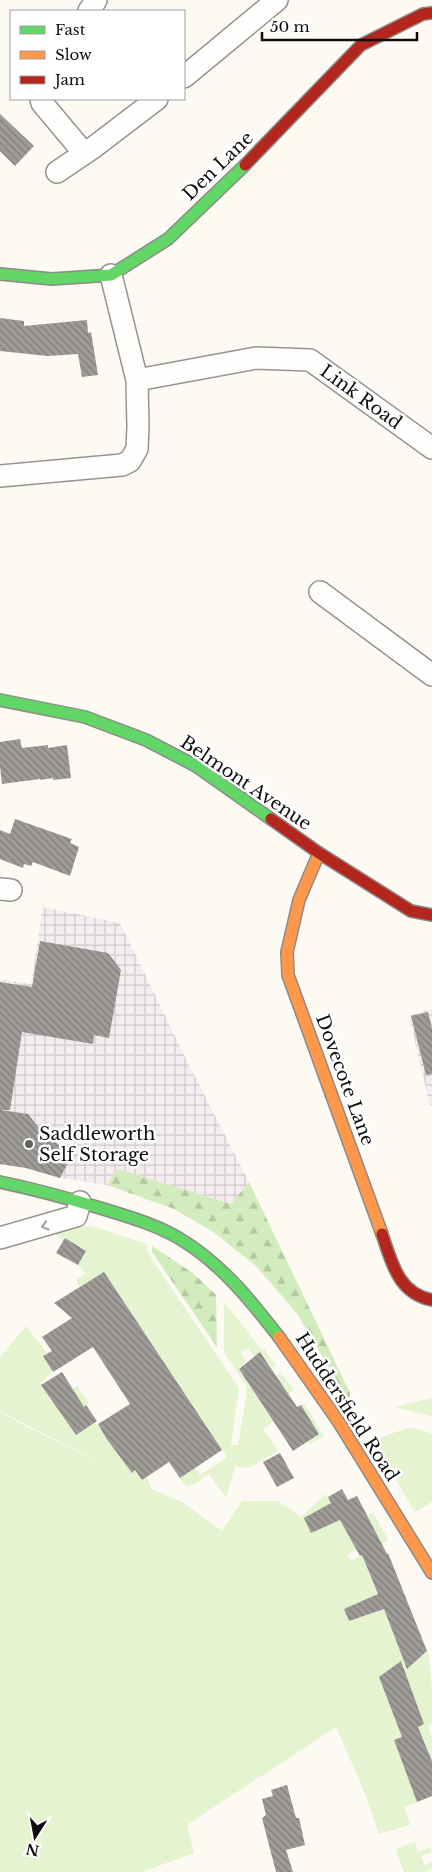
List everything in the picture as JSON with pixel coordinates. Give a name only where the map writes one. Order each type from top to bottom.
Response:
[{"type":"street","points":[[185,76],[277,0]]},
{"type":"street","name":"Den Lane","points":[[0,274],[52,279],[111,275],[168,239],[268,143],[361,45],[423,14],[432,13]]},
{"type":"street","points":[[41,100],[42,104],[84,153]]},
{"type":"street","points":[[57,172],[157,100]]},
{"type":"street","points":[[0,476],[122,465],[130,461],[137,449],[137,380],[111,275]]},
{"type":"street","name":"Link Road","points":[[137,380],[256,358],[310,360],[432,448]]},
{"type":"street","points":[[320,592],[432,675]]},
{"type":"street","name":"Belmont Avenue","points":[[0,700],[85,716],[146,740],[196,766],[319,853],[412,911],[432,915]]},
{"type":"street","name":"Dovecote Lane","points":[[319,853],[299,900],[287,952],[288,975],[394,1266],[407,1290],[425,1299],[432,1300]]},
{"type":"street","name":"Huddersfield Road","points":[[0,1182],[80,1202],[146,1222],[170,1233],[219,1268],[248,1297],[306,1370],[432,1573]]},
{"type":"street","points":[[0,1238],[76,1216],[80,1202]]},
{"type":"shaded area","points":[[43,907],[120,923],[189,1065],[249,1182],[231,1204],[118,1169],[107,1185],[60,1178],[26,1168],[0,1164],[0,979],[31,984]]},
{"type":"shaded area","points":[[432,1008],[432,1105],[430,1106],[409,1016]]},
{"type":"green space","points":[[118,1169],[231,1204],[249,1182],[350,1393],[349,1401],[298,1315],[257,1267],[215,1233],[174,1209],[107,1185]]},
{"type":"green space","points":[[91,1226],[147,1244],[147,1251],[153,1261],[239,1388],[231,1445],[238,1445],[246,1386],[224,1352],[224,1302],[262,1350],[264,1349],[294,1390],[281,1400],[277,1394],[285,1389],[276,1376],[281,1373],[276,1366],[272,1368],[260,1352],[254,1356],[248,1348],[241,1353],[246,1361],[239,1369],[273,1422],[263,1429],[278,1451],[249,1468],[235,1466],[226,1498],[209,1474],[186,1487],[180,1478],[195,1468],[200,1475],[227,1457],[104,1272],[80,1287],[76,1281],[85,1273],[78,1265],[86,1251],[65,1239],[64,1241],[56,1235],[57,1231],[67,1228]]},
{"type":"green space","points":[[152,1246],[193,1273],[216,1295],[217,1347],[152,1252]]},
{"type":"green space","points":[[26,1326],[47,1353],[43,1356],[53,1372],[40,1382],[52,1402],[77,1386],[89,1403],[65,1419],[75,1435],[95,1422],[132,1472],[135,1470],[142,1480],[147,1477],[151,1489],[182,1502],[222,1531],[242,1501],[278,1501],[301,1517],[326,1494],[343,1524],[365,1512],[367,1516],[357,1549],[347,1555],[351,1561],[362,1555],[391,1626],[414,1663],[428,1651],[432,1688],[432,1724],[428,1726],[432,1737],[432,1761],[423,1738],[421,1739],[418,1731],[394,1740],[417,1802],[404,1807],[410,1825],[379,1834],[362,1786],[336,1727],[187,1825],[194,1853],[142,1872],[0,1872],[0,1412],[116,1471],[0,1411],[0,1357]],"holes":[[[401,1662],[424,1724],[401,1733],[379,1677]]]},
{"type":"green space","points":[[432,1398],[432,1416],[395,1407]]},
{"type":"green space","points":[[304,1403],[324,1436],[311,1444],[309,1441],[319,1434],[301,1405]]},
{"type":"green space","points":[[408,1428],[419,1429],[432,1434],[432,1502],[415,1512],[373,1442]]},
{"type":"green space","points":[[373,1512],[388,1540],[382,1543],[367,1516]]},
{"type":"green space","points":[[415,1842],[418,1852],[430,1847],[432,1852],[421,1856],[424,1865],[432,1862],[432,1868],[427,1870],[427,1872],[404,1872],[396,1852],[398,1848]]},
{"type":"building","points":[[0,114],[34,146],[15,166],[0,151]]},
{"type":"building","points":[[0,318],[24,321],[24,326],[87,320],[88,333],[91,332],[98,375],[82,377],[78,354],[47,356],[0,351]]},
{"type":"building","points":[[20,739],[22,748],[48,745],[48,748],[67,745],[71,778],[40,779],[2,784],[0,742]]},
{"type":"building","points":[[15,819],[72,839],[70,843],[79,847],[70,876],[33,862],[31,866],[24,864],[23,868],[0,859],[0,830],[10,834]]},
{"type":"building","points":[[40,941],[108,953],[121,970],[109,1038],[94,1035],[93,1044],[22,1032],[10,1110],[1,1110],[28,1114],[43,1133],[72,1155],[60,1178],[26,1168],[0,1164],[0,982],[32,987]]},
{"type":"building","points":[[428,1012],[432,1028],[432,1074],[426,1075],[411,1016]]},
{"type":"building","points":[[65,1238],[86,1251],[78,1265],[56,1253]]},
{"type":"building","points":[[104,1272],[222,1450],[180,1478],[169,1462],[142,1480],[135,1470],[132,1473],[106,1438],[98,1424],[130,1404],[93,1347],[53,1372],[43,1356],[52,1351],[42,1337],[72,1318],[54,1303]]},
{"type":"building","points":[[260,1352],[297,1407],[301,1405],[319,1434],[293,1451],[239,1369]]},
{"type":"building","points":[[62,1372],[84,1407],[86,1405],[97,1421],[76,1435],[41,1385]]},
{"type":"building","points":[[280,1453],[294,1478],[277,1487],[263,1462]]},
{"type":"building","points":[[342,1489],[348,1500],[357,1496],[388,1553],[427,1651],[407,1669],[384,1609],[349,1621],[344,1609],[378,1594],[362,1555],[360,1556],[340,1520],[311,1533],[304,1518],[331,1503],[328,1497]]},
{"type":"building","points":[[401,1661],[424,1724],[418,1727],[432,1761],[432,1796],[417,1802],[394,1740],[402,1737],[379,1677]]},
{"type":"building","points":[[287,1785],[296,1818],[299,1818],[305,1845],[286,1850],[293,1872],[276,1872],[262,1818],[266,1815],[262,1799],[273,1796],[271,1790]]},
{"type":"traffic: fast","points":[[0,274],[52,279],[111,275],[168,239],[245,165]]},
{"type":"traffic: fast","points":[[0,700],[85,717],[146,740],[196,766],[271,819]]},
{"type":"traffic: fast","points":[[0,1182],[88,1204],[154,1226],[175,1236],[199,1252],[224,1273],[279,1337]]},
{"type":"traffic: slow","points":[[319,853],[299,900],[287,952],[288,975],[382,1234]]},
{"type":"traffic: slow","points":[[279,1337],[338,1421],[432,1573]]},
{"type":"traffic: jam","points":[[245,165],[361,45],[423,14],[432,13]]},
{"type":"traffic: jam","points":[[271,819],[319,853],[411,911],[432,915]]},
{"type":"traffic: jam","points":[[382,1234],[393,1266],[404,1284],[411,1291],[432,1300]]},
{"type":"place","name":"Saddleworth Self Storage","points":[[29,1144]]}]
